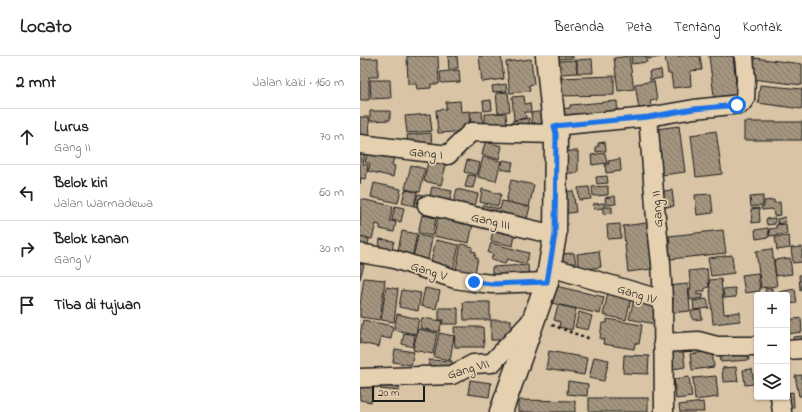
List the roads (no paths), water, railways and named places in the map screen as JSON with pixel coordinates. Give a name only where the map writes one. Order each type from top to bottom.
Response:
[{"type":"street","points":[[501,412],[548,274],[555,235],[555,130],[547,56]]},
{"type":"street","points":[[555,130],[743,103],[745,99],[746,79],[744,56]]},
{"type":"street","name":"Gang II","points":[[648,117],[663,300]]},
{"type":"street","name":"Gang I","points":[[360,144],[448,155],[471,132],[555,130]]},
{"type":"street","name":"Gang III","points":[[427,205],[555,235]]},
{"type":"street","name":"Gang V","points":[[360,253],[394,259],[455,279],[474,282],[492,284],[548,274]]},
{"type":"street","name":"Gang IV","points":[[548,274],[663,300],[664,412]]},
{"type":"street","name":"Gang VII","points":[[360,378],[452,375],[473,364],[492,363],[534,318]]},
{"type":"street","points":[[663,343],[698,341],[717,346],[754,346]]},
{"type":"street","points":[[790,350],[802,349]]},
{"type":"street","points":[[780,400],[782,412]]}]
